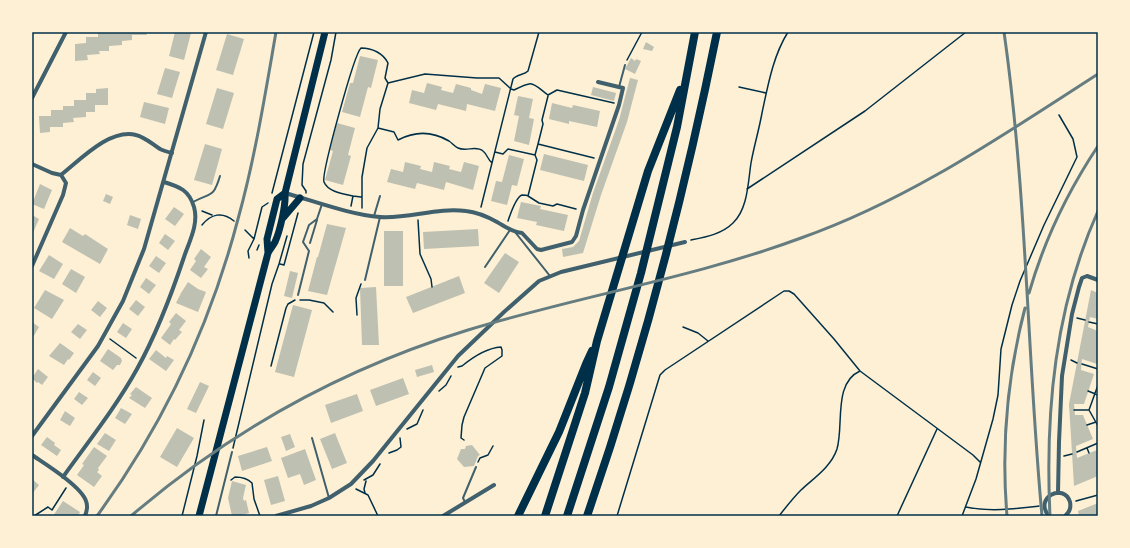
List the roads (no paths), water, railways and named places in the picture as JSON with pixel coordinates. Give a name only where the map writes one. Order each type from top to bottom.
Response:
[{"type":"highway","points":[[568,516],[609,387],[641,273],[677,127],[686,73],[695,32]]},
{"type":"highway","points":[[588,514],[627,392],[658,284],[694,139],[716,32]]},
{"type":"highway","points":[[545,516],[585,393],[597,341],[648,171],[686,73]]},
{"type":"highway","points":[[518,516],[559,432],[586,364],[597,341]]},
{"type":"highway","points":[[523,516],[528,496]]},
{"type":"main road","points":[[198,515],[268,253],[275,242],[286,202],[285,193],[325,32]]},
{"type":"main road","points":[[268,253],[266,240],[277,199],[285,193]]},
{"type":"main road","points":[[280,221],[302,198]]},
{"type":"street","points":[[32,98],[66,32]]},
{"type":"street","points":[[32,436],[98,346],[123,301],[144,249],[206,32]]},
{"type":"street","points":[[285,193],[349,211],[380,217],[403,217],[454,210],[479,214],[515,232],[522,233],[537,249],[541,250],[566,245],[572,242],[576,236],[583,210],[619,105],[622,88],[598,82]]},
{"type":"street","points":[[32,164],[52,174],[61,175],[91,150],[109,138],[129,134],[137,135],[161,149],[172,153]]},
{"type":"street","points":[[32,266],[63,195],[66,183],[61,175]]},
{"type":"street","points":[[63,477],[104,419],[141,361],[160,324],[192,236],[195,213],[192,202],[185,190],[181,187],[164,182]]},
{"type":"street","points":[[276,516],[311,506],[351,484],[364,471],[453,365],[458,356],[530,288],[550,276],[609,260],[686,242]]},
{"type":"street","points":[[1058,493],[1062,376],[1072,314],[1082,278],[1087,276],[1098,280]]},
{"type":"street","points":[[32,455],[63,477],[84,496],[87,502],[85,516]]},
{"type":"street","points":[[443,516],[494,484]]},
{"type":"street","points":[[1050,516],[1045,510],[1044,506],[1050,495],[1058,493],[1066,496],[1070,503],[1070,510],[1065,516]]},
{"type":"lane","points":[[619,87],[625,65]]},
{"type":"lane","points":[[192,202],[211,195],[217,188],[220,176]]},
{"type":"lane","points":[[374,216],[380,196]]},
{"type":"lane","points":[[310,243],[322,204]]},
{"type":"lane","points":[[365,280],[380,217]]},
{"type":"lane","points":[[298,295],[309,251],[303,242],[310,225],[317,219]]},
{"type":"lane","points":[[485,267],[508,228]]},
{"type":"lane","points":[[515,232],[550,276]]},
{"type":"lane","points":[[312,438],[328,498]]},
{"type":"lane","points":[[216,516],[232,452]]},
{"type":"lane","points":[[465,502],[463,498],[476,468]]},
{"type":"railway","points":[[97,516],[121,482],[163,411],[198,337],[213,298],[227,259],[250,173],[276,32]]},
{"type":"railway","points":[[1004,32],[1018,153],[1042,516]]},
{"type":"railway","points":[[131,516],[208,456],[290,405],[333,383],[422,345],[468,330],[719,264],[760,252],[841,223],[880,205],[954,165],[1098,74]]},
{"type":"railway","points":[[1029,293],[1042,254],[1058,217],[1087,163],[1098,146]]},
{"type":"railway","points":[[1050,516],[1049,438],[1056,360],[1072,284],[1083,247],[1098,211]]},
{"type":"railway","points":[[1007,516],[1005,490],[1005,437],[1007,411],[1014,360],[1025,308]]}]
